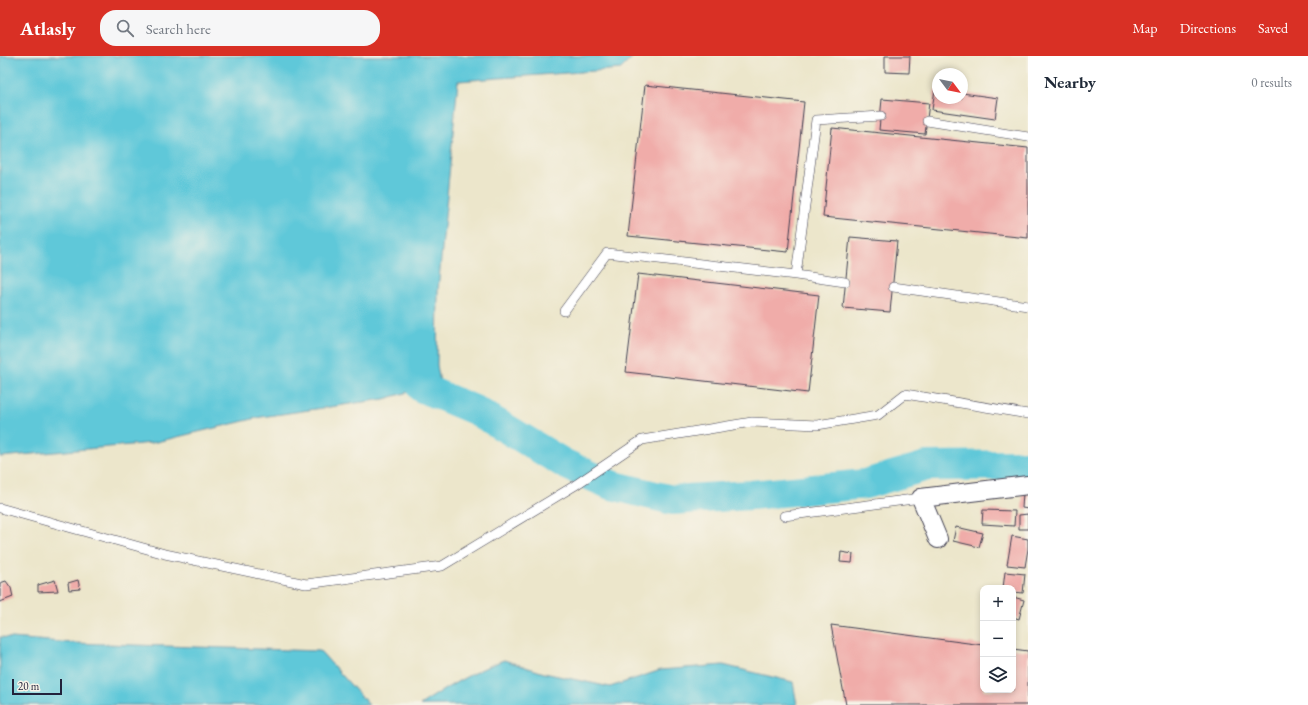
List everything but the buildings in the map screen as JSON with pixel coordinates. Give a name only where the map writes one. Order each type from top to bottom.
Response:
[{"type":"street","points":[[938,539],[921,498],[1028,485]]},
{"type":"lane","points":[[796,275],[816,120],[881,116]]},
{"type":"lane","points":[[927,121],[1028,137]]},
{"type":"lane","points":[[564,311],[607,253],[845,282]]},
{"type":"lane","points":[[893,288],[1028,306]]},
{"type":"lane","points":[[0,508],[165,554],[306,584],[442,566],[574,486],[642,440],[752,422],[817,426],[878,414],[905,394],[1028,414]]},
{"type":"lane","points":[[784,516],[921,498]]},
{"type":"water","points":[[0,56],[634,56],[621,69],[458,81],[438,290],[437,365],[440,383],[384,399],[261,417],[152,443],[0,457]]},
{"type":"water","points":[[0,637],[73,643],[320,651],[369,705],[0,705]]},
{"type":"water","points":[[504,660],[544,673],[610,687],[661,670],[723,665],[793,682],[797,705],[420,705],[461,680]]},
{"type":"waterway","points":[[422,388],[477,411],[565,464],[611,485],[672,500],[751,495],[865,484],[927,466],[1028,465]]}]
